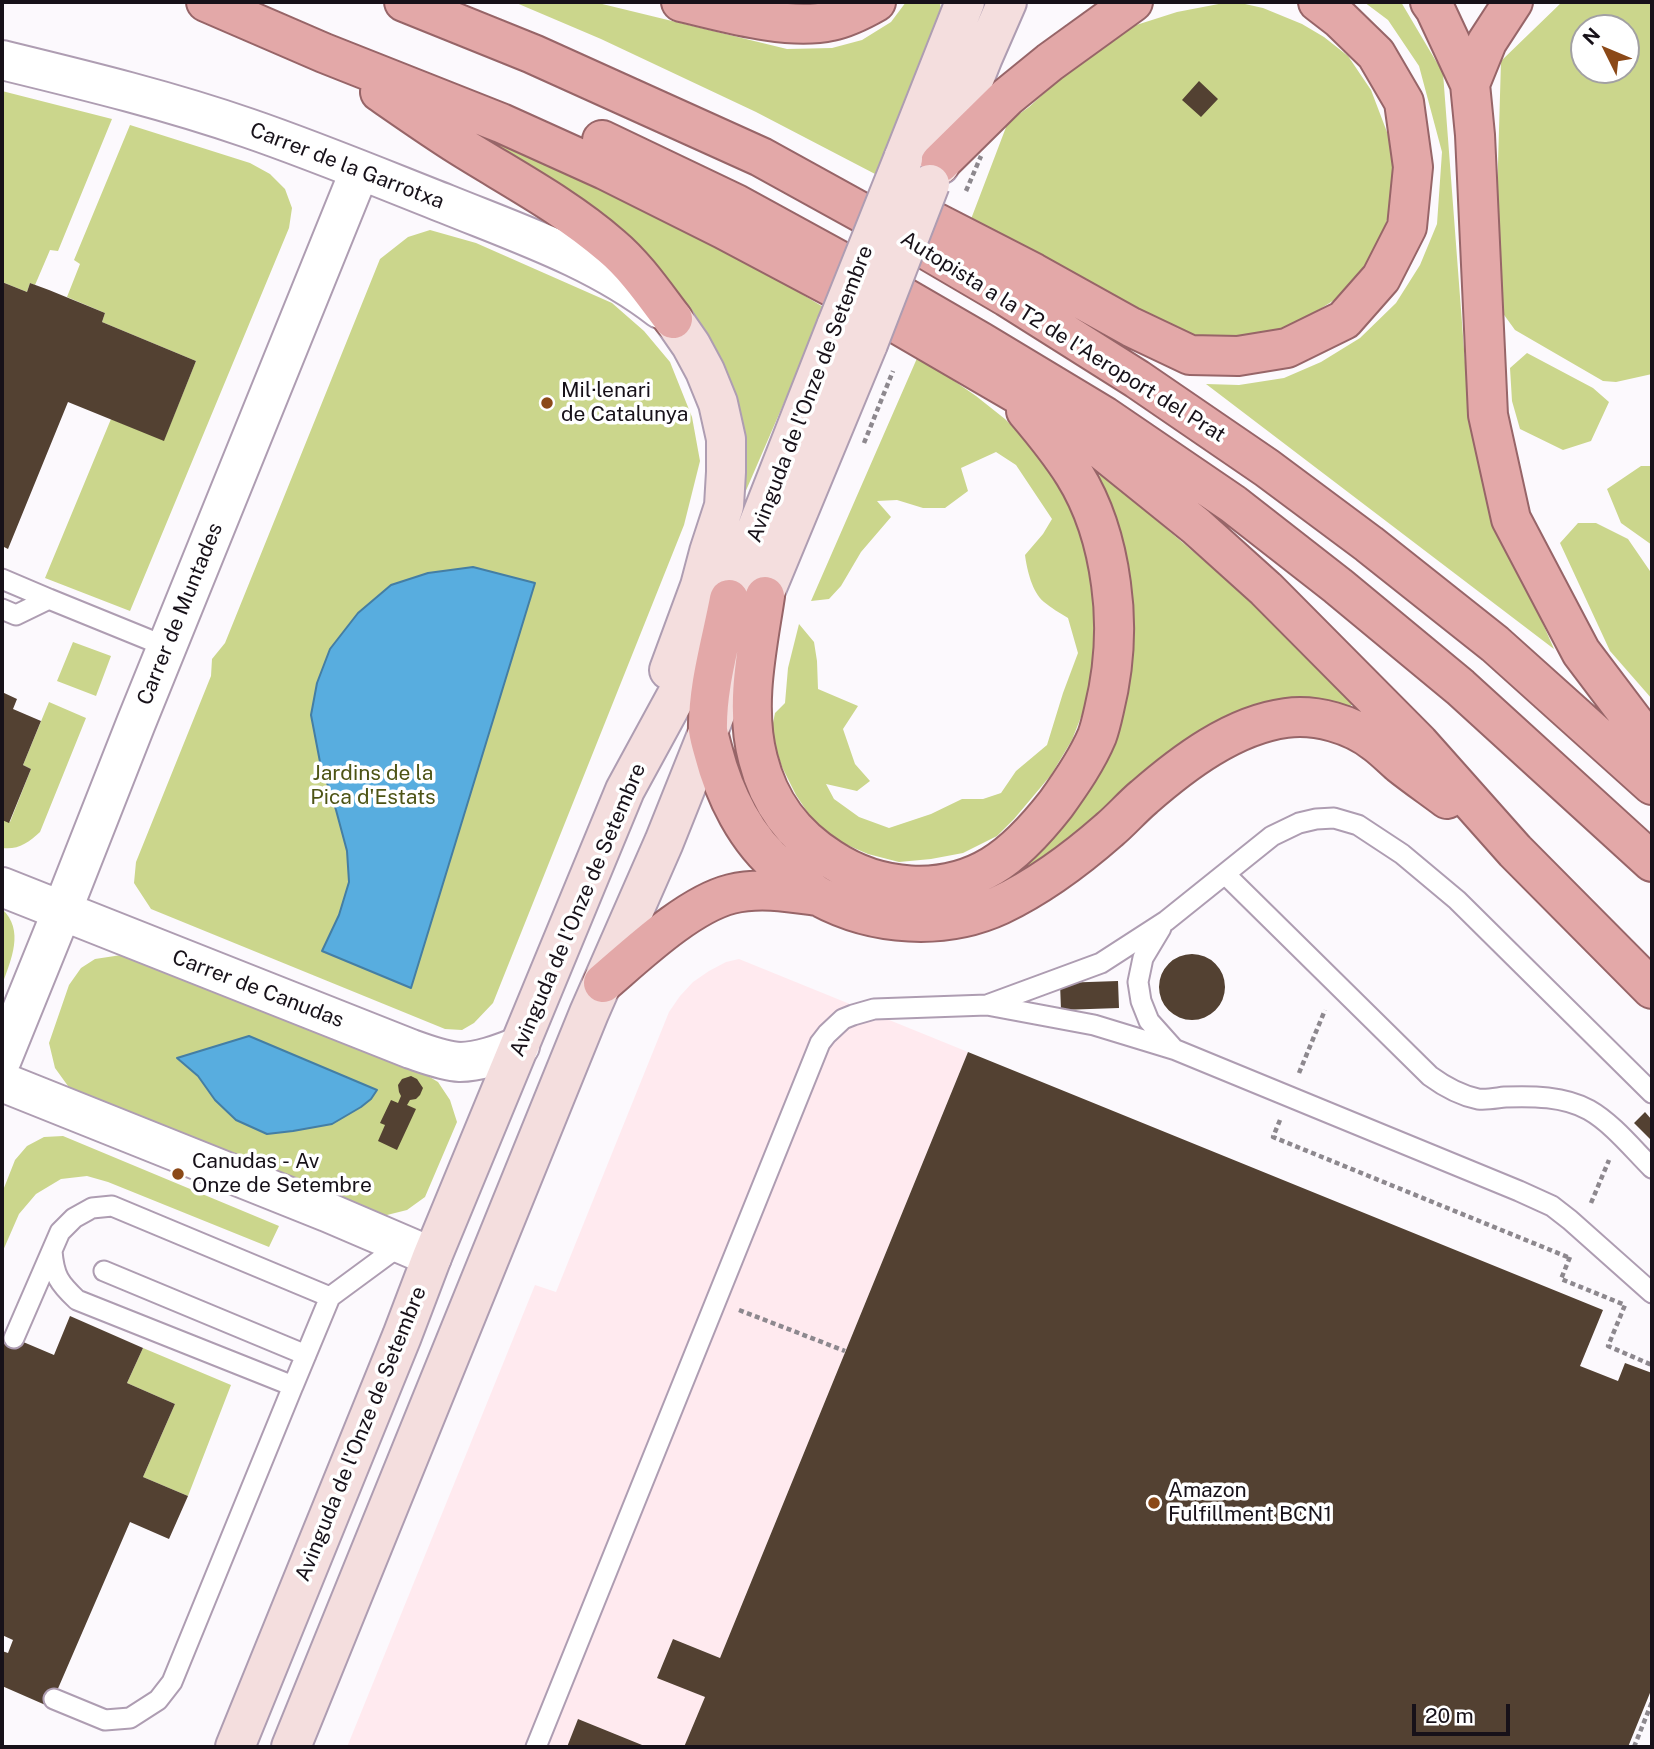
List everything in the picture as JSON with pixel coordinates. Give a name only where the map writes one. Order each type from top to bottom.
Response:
[{"type":"highway","points":[[206,2],[324,53],[501,123],[605,170],[816,279],[1028,400],[1104,451],[1266,589],[1419,743],[1515,851],[1652,989]]},
{"type":"highway","points":[[234,2],[311,23],[387,50],[613,144],[736,204],[1004,355],[1104,416],[1233,504],[1338,586],[1461,687],[1652,862]]},
{"type":"highway","name":"Autopista a la T2 de l'Aeroport del Prat","points":[[404,2],[533,54],[761,157],[908,239],[1137,379],[1267,468],[1495,643],[1652,785]]},
{"type":"highway","points":[[681,2],[753,18],[808,24],[831,21],[876,2]]},
{"type":"highway","points":[[924,169],[1050,62],[1133,2]]},
{"type":"highway","points":[[533,54],[573,55],[635,70],[785,142],[1131,327],[1189,355],[1238,356],[1287,348],[1344,320],[1381,278],[1407,227],[1413,167],[1404,102],[1376,54],[1318,2]]},
{"type":"highway","points":[[1430,2],[1470,84],[1475,135],[1488,415],[1511,519],[1581,652],[1652,746]]},
{"type":"highway","points":[[1470,84],[1487,42],[1513,2]]},
{"type":"highway","points":[[324,53],[460,146],[581,221],[613,247],[645,282],[673,319]]},
{"type":"highway","points":[[747,598],[755,665],[752,704],[758,760],[779,810],[796,833],[844,868],[869,878],[899,885],[927,886],[960,881],[992,866],[1021,844],[1066,790],[1098,734],[1107,698],[1112,659],[1114,624],[1111,584],[1105,551],[1093,513],[1074,475],[1025,410],[999,386],[966,365]]},
{"type":"highway","points":[[747,598],[714,672],[708,732],[730,800],[747,829],[776,864],[819,896],[875,918],[902,922],[935,922],[998,906],[1064,867],[1171,774],[1202,753],[1264,721],[1289,717],[1325,720],[1357,731],[1515,851]]},
{"type":"highway","points":[[603,983],[677,922],[710,902],[749,891],[780,891],[819,896]]},
{"type":"main road","name":"Avinguda de l'Onze de Setembre","points":[[924,169],[965,2]]},
{"type":"main road","name":"Avinguda de l'Onze de Setembre","points":[[235,1747],[402,1336],[419,1252],[520,1046],[625,790],[747,598],[853,334],[924,169],[1007,2]]},
{"type":"main road","points":[[625,790],[700,586],[724,506],[726,439],[718,403],[696,354],[673,319]]},
{"type":"main road","points":[[291,1747],[589,1013],[664,842],[708,732]]},
{"type":"main road","points":[[419,1252],[465,1251],[499,1236]]},
{"type":"street","name":"Carrer de la Garrotxa","points":[[2,60],[117,88],[246,127],[360,170],[574,257],[618,280],[673,319]]},
{"type":"street","name":"Carrer de Muntades","points":[[2,1059],[360,170]]},
{"type":"street","name":"Carrer de Canudas","points":[[2,887],[434,1057],[461,1062],[520,1046]]},
{"type":"street","points":[[2,1082],[327,1212],[419,1252]]},
{"type":"lane","points":[[2,579],[167,647]]},
{"type":"lane","points":[[2,609],[16,615],[49,599]]},
{"type":"lane","points":[[987,1005],[1101,963],[1166,921],[1272,836],[1299,823],[1334,818],[1358,825],[1402,854],[1457,900],[1652,1093]]},
{"type":"lane","points":[[1225,874],[1430,1076],[1449,1089],[1482,1099],[1547,1098],[1588,1110],[1611,1128],[1652,1168]]},
{"type":"lane","points":[[1166,921],[1143,958],[1138,982],[1141,1001],[1149,1021],[1175,1050]]},
{"type":"lane","points":[[536,1747],[820,1043],[843,1019],[874,1009],[987,1005],[1094,1025],[1175,1050],[1552,1206],[1652,1293]]},
{"type":"lane","points":[[15,1338],[60,1233],[74,1218],[92,1208],[112,1206],[330,1297]]},
{"type":"lane","points":[[52,1250],[54,1269],[63,1287],[77,1300],[293,1386]]},
{"type":"lane","points":[[54,1699],[105,1720],[131,1718],[158,1700],[172,1682],[330,1297],[419,1252]]},
{"type":"lane","points":[[104,1271],[306,1355]]},
{"type":"path","points":[[735,1308],[845,1351]]},
{"type":"path","points":[[1634,1747],[1652,1702]]},
{"type":"shaded area","points":[[739,959],[968,1052],[720,1658],[673,1639],[657,1677],[705,1697],[684,1747],[647,1747],[578,1719],[567,1747],[347,1747],[535,1285],[556,1292],[669,1012],[693,982],[726,962]]},
{"type":"green space","points":[[514,2],[594,2],[787,49],[832,48],[862,40],[891,22],[906,2],[940,2],[943,27],[877,175],[756,112],[601,39]]},
{"type":"green space","points":[[1229,2],[1263,8],[1302,24],[1324,37],[1348,56],[1371,90],[1390,140],[1395,190],[1380,245],[1344,294],[1291,327],[1232,340],[1189,337],[968,227],[1008,122],[1029,107],[1081,60],[1130,27],[1177,12]]},
{"type":"green space","points":[[1364,2],[1401,2],[1443,73],[1469,415],[1492,508],[1554,649],[1206,384],[1239,385],[1284,378],[1321,362],[1360,338],[1396,303],[1420,265],[1437,224],[1442,152],[1419,66],[1388,20]]},
{"type":"green space","points":[[1562,2],[1652,2],[1652,374],[1616,382],[1603,381],[1515,330],[1494,301],[1501,61]]},
{"type":"green space","points":[[2,91],[112,119],[58,251],[50,250],[35,285],[30,283],[27,292],[2,282]]},
{"type":"green space","points":[[130,125],[250,163],[270,174],[285,189],[292,208],[289,228],[130,611],[45,578],[111,419],[164,440],[196,361],[102,322],[105,313],[67,297],[80,264],[74,260]]},
{"type":"green space","points":[[501,138],[572,170],[770,275],[825,308],[738,509],[734,397],[498,148]]},
{"type":"green space","name":"Jardins de la Pica d'Estats","points":[[430,230],[476,243],[612,303],[644,331],[670,362],[692,417],[700,461],[684,525],[493,1003],[474,1023],[462,1030],[445,1029],[151,909],[134,883],[136,862],[211,676],[212,659],[225,643],[380,259],[408,237]]},
{"type":"green space","points":[[1527,353],[1593,388],[1609,402],[1591,441],[1563,450],[1520,429],[1512,401],[1510,368]]},
{"type":"green space","points":[[918,356],[1005,419],[1036,450],[1057,481],[1076,519],[1086,555],[1095,629],[1086,704],[1072,740],[1051,775],[1014,819],[997,836],[963,853],[899,862],[868,854],[838,841],[814,822],[782,767],[771,733],[775,713],[785,703],[788,668],[799,624],[814,642],[818,689],[858,706],[843,729],[855,764],[870,781],[857,791],[826,784],[834,799],[859,817],[889,828],[931,814],[962,799],[983,799],[1001,793],[1016,771],[1047,745],[1078,653],[1068,618],[1040,598],[1033,587],[1027,567],[1025,555],[1052,519],[1016,465],[996,452],[961,468],[968,491],[945,508],[923,508],[897,500],[877,501],[891,517],[861,552],[841,586],[829,599],[811,601]]},
{"type":"green space","points":[[1641,466],[1652,466],[1652,545],[1621,523],[1607,489]]},
{"type":"green space","points":[[1101,473],[1229,582],[1354,703],[1349,707],[1328,701],[1067,843],[1026,872],[998,885],[995,878],[1130,661],[1134,629],[1130,582],[1098,478]]},
{"type":"green space","points":[[1578,523],[1596,523],[1628,539],[1652,574],[1652,699],[1610,651],[1560,543]]},
{"type":"green space","points":[[73,642],[111,656],[96,696],[57,681]]},
{"type":"green space","points":[[49,702],[86,718],[40,832],[22,845],[2,848],[2,820],[10,822],[31,769],[23,765]]},
{"type":"green space","points":[[2,909],[13,926],[14,946],[2,985]]},
{"type":"green space","points":[[128,954],[423,1073],[438,1082],[450,1100],[457,1122],[425,1197],[407,1210],[383,1216],[85,1097],[68,1086],[55,1068],[49,1043],[69,985],[81,968],[95,959]]},
{"type":"green space","points":[[63,1136],[279,1226],[269,1247],[87,1176],[61,1179],[36,1194],[19,1214],[2,1253],[2,1193],[15,1160],[27,1146],[44,1137]]},
{"type":"green space","points":[[143,1348],[231,1385],[188,1496],[143,1477],[175,1404],[127,1383]]},
{"type":"water","points":[[473,567],[535,583],[411,988],[322,951],[339,915],[349,882],[347,851],[320,762],[311,715],[317,683],[330,649],[358,613],[391,585],[428,573]]},
{"type":"water","points":[[249,1036],[377,1090],[361,1107],[332,1124],[267,1134],[236,1120],[215,1100],[198,1076],[177,1058]]},
{"type":"building","points":[[1199,81],[1218,99],[1201,117],[1182,100]]},
{"type":"building","points":[[2,282],[27,292],[30,283],[49,290],[105,313],[102,322],[196,361],[164,441],[68,402],[8,549],[2,546]]},
{"type":"building","points":[[2,692],[17,699],[13,709],[41,721],[23,765],[31,769],[9,823],[2,820]]},
{"type":"building","points":[[1192,954],[1215,964],[1225,987],[1215,1010],[1192,1020],[1169,1010],[1159,987],[1169,964]]},
{"type":"building","points":[[1118,981],[1119,1008],[1061,1010],[1060,983]]},
{"type":"building","name":"Amazon Fulfillment BCN1","points":[[968,1052],[1603,1310],[1580,1366],[1618,1381],[1625,1363],[1652,1373],[1652,1688],[1628,1747],[684,1747],[705,1697],[657,1678],[673,1639],[720,1658]]},
{"type":"building","points":[[411,1076],[417,1079],[423,1088],[420,1095],[410,1100],[407,1105],[416,1109],[397,1150],[378,1141],[385,1125],[380,1123],[391,1100],[398,1103],[401,1096],[398,1085],[402,1079]]},
{"type":"building","points":[[1645,1112],[1652,1120],[1652,1141],[1634,1123]]},
{"type":"building","points":[[70,1316],[143,1348],[127,1383],[175,1404],[143,1477],[188,1496],[169,1539],[130,1522],[50,1707],[2,1686],[2,1651],[8,1653],[13,1640],[2,1635],[2,1333],[54,1355]]},
{"type":"building","points":[[578,1719],[647,1747],[567,1747]]},
{"type":"place","name":"Mil·lenari de Catalunya","points":[[547,403]]},
{"type":"place","name":"Canudas - Av Onze de Setembre","points":[[178,1174]]},
{"type":"place","name":"Amazon Fulfillment BCN1","points":[[1154,1503]]}]
